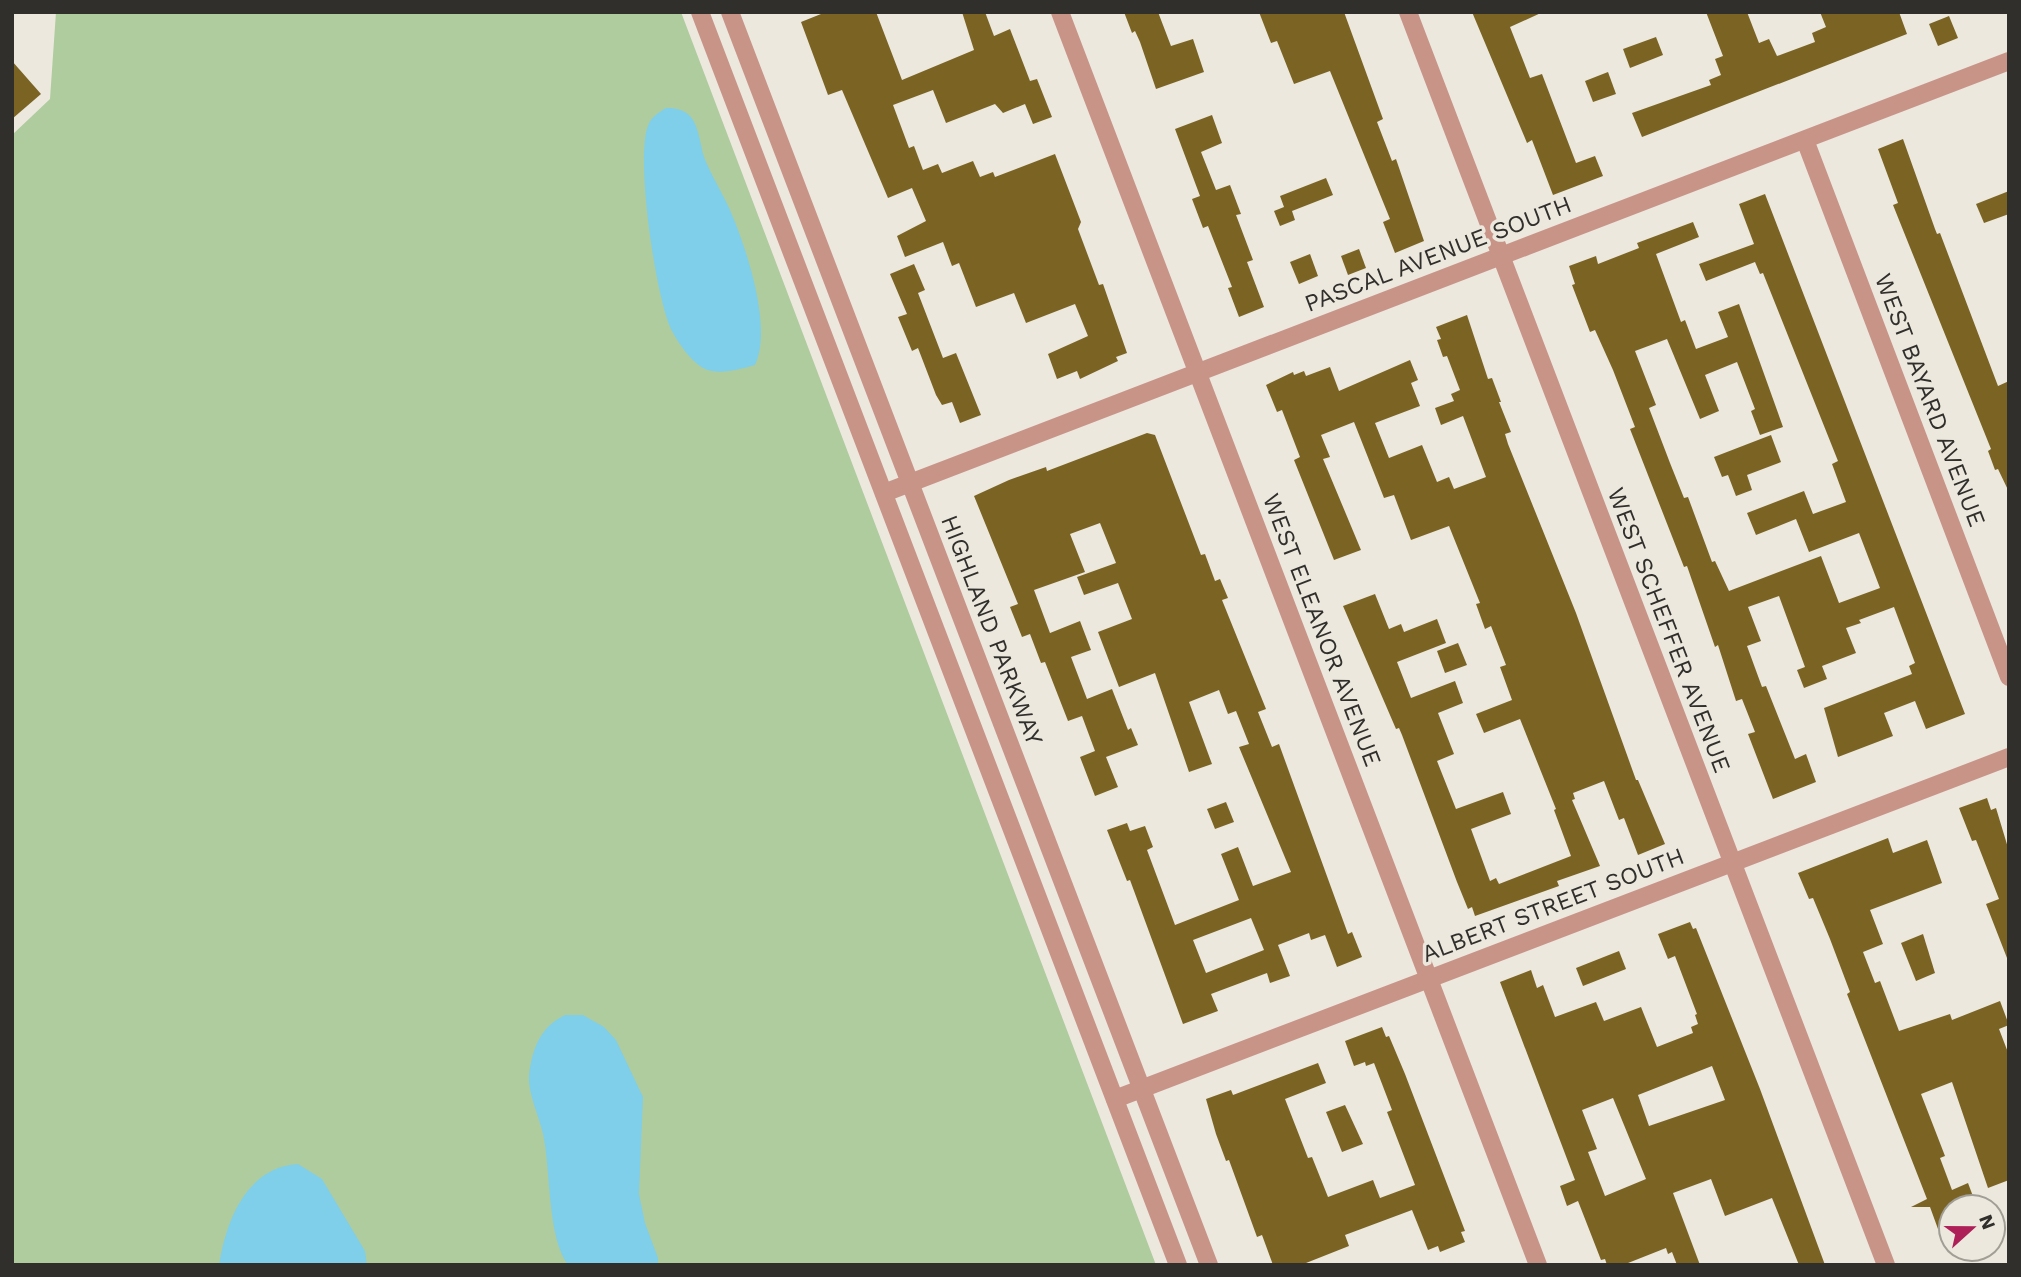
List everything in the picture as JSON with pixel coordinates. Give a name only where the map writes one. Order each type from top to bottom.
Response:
[{"type":"street","points":[[700,12],[1178,1265]]},
{"type":"street","name":"HIGHLAND PARKWAY","points":[[730,12],[1209,1265]]},
{"type":"street","name":"WEST ELEANOR AVENUE","points":[[1060,12],[1538,1265]]},
{"type":"street","name":"WEST SCHEFFER AVENUE","points":[[1408,12],[1886,1265]]},
{"type":"street","name":"PASCAL AVENUE SOUTH","points":[[884,493],[2009,61]]},
{"type":"street","name":"WEST BAYARD AVENUE","points":[[1804,140],[2009,677]]},
{"type":"street","name":"ALBERT STREET SOUTH","points":[[1115,1099],[2009,757]]},
{"type":"green space","points":[[56,12],[681,12],[1156,1265],[12,1265],[12,135],[50,99]]},
{"type":"water","points":[[666,108],[682,110],[693,120],[704,157],[743,244],[759,309],[760,349],[755,365],[722,372],[703,368],[681,346],[666,315],[649,229],[644,167],[648,126],[653,118]]},
{"type":"water","points":[[565,1015],[583,1015],[604,1027],[616,1040],[643,1097],[639,1194],[658,1265],[568,1265],[561,1253],[553,1221],[546,1149],[529,1076],[532,1057],[543,1032]]},
{"type":"water","points":[[298,1164],[322,1179],[365,1251],[367,1265],[219,1265],[234,1214],[252,1185],[280,1167]]},
{"type":"building","points":[[826,12],[876,12],[902,80],[974,50],[962,12],[985,12],[994,36],[1010,29],[1030,81],[1037,79],[1052,117],[1033,124],[1025,104],[1003,113],[995,104],[946,123],[933,90],[893,105],[909,148],[914,146],[923,170],[938,164],[942,173],[973,161],[980,177],[993,172],[995,177],[1055,154],[1081,222],[1078,229],[1099,285],[1103,284],[1127,353],[1116,357],[1118,361],[1080,379],[1077,371],[1057,379],[1048,354],[1088,336],[1075,304],[1026,323],[1014,293],[976,307],[959,263],[952,266],[943,242],[905,257],[897,236],[926,221],[912,188],[888,198],[842,90],[828,95],[801,22]]},
{"type":"building","points":[[1124,12],[1158,12],[1171,46],[1193,39],[1204,72],[1156,89],[1140,42],[1135,31],[1132,33]]},
{"type":"building","points":[[1259,12],[1344,12],[1383,119],[1377,122],[1392,161],[1396,159],[1424,241],[1395,253],[1383,222],[1390,219],[1330,71],[1294,84],[1277,41],[1271,43]]},
{"type":"building","points":[[1472,12],[1543,12],[1510,27],[1530,78],[1542,74],[1576,163],[1595,156],[1603,176],[1553,195],[1532,140],[1527,143]]},
{"type":"building","points":[[1706,12],[1747,12],[1759,43],[1769,39],[1777,56],[1815,42],[1812,33],[1826,27],[1820,12],[1899,12],[1907,34],[1642,137],[1632,113],[1711,85],[1709,80],[1721,75],[1715,59],[1723,56]]},
{"type":"building","points":[[1949,16],[1958,38],[1938,46],[1929,24]]},
{"type":"building","points":[[1656,37],[1663,55],[1630,68],[1623,49]]},
{"type":"building","points":[[12,61],[41,94],[12,119]]},
{"type":"building","points":[[1608,72],[1616,94],[1593,102],[1585,81]]},
{"type":"building","points":[[1212,115],[1222,143],[1201,152],[1216,190],[1230,185],[1241,214],[1236,215],[1253,260],[1247,262],[1264,307],[1239,317],[1228,288],[1232,287],[1208,226],[1203,228],[1192,199],[1200,196],[1175,129]]},
{"type":"building","points":[[1903,139],[1935,229],[1937,234],[1940,233],[1998,386],[2009,381],[2009,492],[1998,469],[1995,470],[1988,451],[1991,449],[1893,205],[1898,203],[1878,149]]},
{"type":"building","points":[[1326,178],[1333,195],[1292,211],[1295,220],[1280,226],[1274,211],[1284,207],[1280,196]]},
{"type":"building","points":[[2009,191],[2009,214],[1984,223],[1976,204]]},
{"type":"building","points":[[1765,194],[1965,714],[1926,729],[1915,701],[1884,713],[1893,736],[1838,757],[1824,708],[1912,674],[1909,666],[1915,663],[1894,607],[1859,620],[1861,623],[1846,628],[1856,653],[1822,666],[1827,679],[1804,688],[1797,670],[1805,667],[1779,596],[1748,607],[1761,641],[1747,646],[1762,687],[1766,686],[1795,759],[1806,754],[1816,782],[1773,799],[1748,734],[1755,732],[1742,699],[1736,701],[1718,645],[1715,647],[1687,566],[1684,567],[1630,429],[1635,427],[1613,370],[1595,330],[1590,332],[1572,285],[1575,284],[1569,266],[1596,256],[1598,264],[1639,248],[1637,243],[1693,222],[1699,237],[1656,254],[1681,322],[1685,320],[1696,349],[1728,337],[1718,312],[1739,304],[1783,427],[1760,435],[1751,411],[1755,409],[1737,362],[1705,375],[1719,411],[1700,419],[1667,339],[1635,351],[1656,405],[1649,408],[1684,498],[1688,497],[1712,562],[1715,561],[1729,591],[1821,556],[1839,603],[1880,588],[1859,533],[1809,552],[1796,519],[1756,535],[1747,513],[1804,491],[1813,514],[1846,502],[1832,464],[1838,461],[1763,273],[1760,274],[1755,262],[1706,281],[1699,264],[1754,244],[1739,204]]},
{"type":"building","points":[[1359,249],[1366,268],[1348,275],[1341,256]]},
{"type":"building","points":[[1310,254],[1318,276],[1299,284],[1290,262]]},
{"type":"building","points":[[914,264],[925,290],[918,293],[943,358],[956,353],[981,415],[960,423],[952,402],[942,405],[936,395],[918,348],[912,351],[898,317],[907,314],[890,274]]},
{"type":"building","points":[[1467,315],[1488,379],[1492,378],[1511,432],[1505,434],[1508,444],[1576,613],[1636,780],[1665,844],[1638,855],[1624,818],[1619,820],[1604,781],[1573,793],[1575,799],[1572,800],[1600,866],[1557,881],[1559,886],[1475,916],[1472,907],[1468,909],[1457,882],[1402,735],[1399,728],[1396,729],[1343,606],[1375,594],[1389,629],[1401,624],[1404,632],[1437,619],[1446,643],[1397,662],[1411,698],[1455,681],[1463,703],[1438,713],[1454,754],[1437,761],[1456,809],[1503,792],[1511,814],[1471,829],[1490,881],[1496,878],[1499,884],[1571,856],[1554,810],[1556,809],[1520,719],[1484,733],[1476,714],[1512,700],[1500,667],[1506,665],[1491,626],[1485,629],[1476,604],[1480,603],[1449,526],[1411,540],[1394,495],[1384,498],[1354,422],[1321,435],[1330,457],[1323,459],[1361,550],[1334,560],[1294,460],[1300,457],[1282,410],[1277,412],[1266,385],[1293,372],[1294,375],[1304,371],[1306,376],[1330,367],[1339,391],[1410,360],[1418,380],[1411,383],[1420,406],[1375,423],[1389,458],[1422,445],[1437,482],[1449,477],[1454,489],[1486,477],[1463,416],[1441,425],[1435,408],[1454,401],[1451,394],[1460,390],[1447,356],[1443,357],[1437,340],[1441,339],[1436,327]]},
{"type":"building","points":[[1147,433],[1155,435],[1201,555],[1205,554],[1215,581],[1220,579],[1228,598],[1222,600],[1266,709],[1258,712],[1272,747],[1279,744],[1348,934],[1352,932],[1362,957],[1337,967],[1325,935],[1311,940],[1309,933],[1278,945],[1290,976],[1270,983],[1267,973],[1211,994],[1218,1011],[1183,1024],[1130,880],[1127,881],[1107,830],[1127,823],[1130,831],[1145,826],[1153,847],[1147,850],[1175,925],[1239,900],[1221,854],[1238,847],[1253,886],[1291,872],[1239,747],[1249,744],[1236,711],[1228,714],[1219,690],[1189,702],[1212,764],[1189,772],[1155,673],[1119,687],[1098,632],[1132,619],[1118,583],[1084,595],[1077,577],[1116,563],[1100,523],[1070,534],[1085,572],[1034,590],[1050,633],[1080,621],[1091,650],[1071,657],[1087,699],[1112,689],[1128,730],[1131,728],[1138,745],[1106,757],[1118,787],[1095,796],[1080,757],[1095,751],[1082,716],[1068,721],[1045,662],[1041,663],[1030,634],[1022,637],[1010,607],[1018,604],[974,496],[1046,467],[1047,471]],"holes":[[[1251,918],[1264,950],[1206,973],[1193,940]]]},
{"type":"building","points":[[1771,435],[1781,462],[1747,475],[1752,490],[1736,496],[1728,475],[1722,477],[1714,457]]},
{"type":"building","points":[[1458,643],[1467,665],[1445,673],[1437,651]]},
{"type":"building","points":[[1987,798],[1991,810],[1996,808],[2009,851],[2007,958],[1986,904],[1999,899],[1976,840],[1972,841],[1959,808]]},
{"type":"building","points":[[1226,802],[1234,822],[1215,829],[1207,809]]},
{"type":"building","points":[[1888,838],[1893,853],[1927,840],[1942,883],[1870,910],[1883,944],[1863,952],[1875,983],[1880,981],[1899,1031],[1950,1014],[1952,1020],[2000,1001],[2009,1025],[1999,1029],[2009,1055],[2009,1180],[1988,1188],[1952,1082],[1921,1094],[1945,1156],[1940,1158],[1952,1190],[1968,1183],[1972,1193],[1937,1193],[1937,1226],[1930,1207],[1911,1207],[1927,1199],[1847,994],[1850,992],[1830,939],[1813,898],[1809,899],[1798,873]]},
{"type":"building","points":[[1690,922],[1693,929],[1696,928],[1760,1089],[1825,1265],[1799,1265],[1772,1198],[1725,1216],[1711,1179],[1673,1193],[1700,1265],[1677,1265],[1672,1252],[1668,1254],[1666,1248],[1623,1265],[1607,1265],[1605,1259],[1601,1260],[1578,1201],[1567,1206],[1560,1186],[1575,1180],[1500,982],[1531,970],[1537,988],[1543,985],[1555,1017],[1596,1002],[1604,1021],[1641,1007],[1657,1047],[1693,1033],[1691,1027],[1698,1024],[1697,1014],[1675,956],[1668,959],[1658,934]],"holes":[[[1712,1066],[1725,1100],[1649,1126],[1638,1095]],[[1613,1098],[1646,1179],[1605,1196],[1588,1152],[1597,1149],[1582,1110]]]},
{"type":"building","points":[[1923,934],[1935,973],[1916,981],[1901,943]]},
{"type":"building","points":[[1619,951],[1626,969],[1583,986],[1576,968]]},
{"type":"building","points":[[1382,1027],[1386,1037],[1389,1036],[1405,1074],[1465,1231],[1461,1232],[1465,1242],[1440,1252],[1438,1246],[1428,1250],[1412,1210],[1345,1235],[1349,1246],[1301,1265],[1273,1265],[1262,1235],[1257,1237],[1229,1160],[1226,1161],[1206,1099],[1231,1090],[1233,1095],[1318,1063],[1326,1083],[1285,1099],[1308,1158],[1312,1157],[1328,1197],[1373,1180],[1380,1198],[1415,1185],[1387,1112],[1392,1110],[1374,1063],[1366,1066],[1365,1062],[1354,1066],[1345,1041]]},
{"type":"building","points":[[1345,1105],[1363,1144],[1342,1152],[1326,1112]]}]
